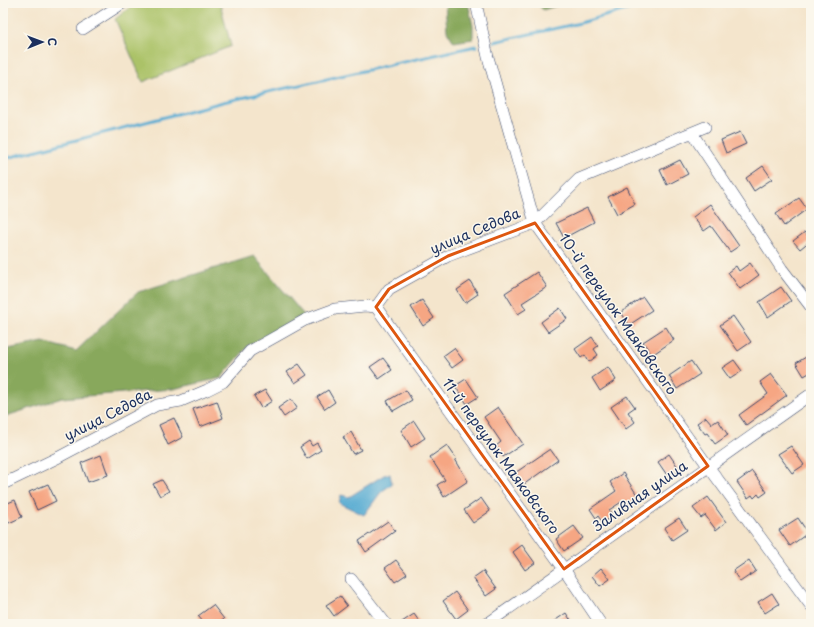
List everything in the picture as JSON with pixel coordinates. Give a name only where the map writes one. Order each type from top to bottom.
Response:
[{"type":"street","points":[[83,29],[123,3]]},
{"type":"street","name":"10-й переулок Маяковского","points":[[476,3],[488,56],[535,223],[708,466],[811,606]]},
{"type":"street","name":"улица Седова","points":[[3,484],[59,457],[157,405],[181,400],[223,382],[250,351],[304,320],[335,309],[365,306],[376,307],[389,289],[448,256],[535,223],[579,179],[705,127]]},
{"type":"street","points":[[692,133],[782,269],[811,307]]},
{"type":"street","name":"11-й переулок Маяковского","points":[[376,307],[564,569],[601,624]]},
{"type":"street","name":"Заливная улица","points":[[487,624],[811,394]]},
{"type":"street","points":[[351,579],[386,624]]},
{"type":"highlighted area","points":[[535,223],[708,466],[564,569],[376,307],[389,289],[448,256]]},
{"type":"green space","points":[[220,3],[231,46],[143,82],[115,19],[134,4]]},
{"type":"green space","points":[[445,3],[468,3],[473,26],[473,39],[454,42],[447,31]]},
{"type":"green space","points":[[537,3],[566,3],[543,10]]},
{"type":"green space","points":[[254,256],[304,315],[249,345],[221,378],[173,389],[62,398],[3,417],[3,350],[43,342],[76,351],[138,292]]},
{"type":"water","points":[[390,474],[392,484],[381,492],[364,515],[339,503],[341,495],[349,497],[384,475]]},
{"type":"building","points":[[740,132],[746,144],[726,153],[721,140]]},
{"type":"building","points":[[680,160],[688,174],[667,185],[660,170]]},
{"type":"building","points":[[763,166],[772,179],[754,191],[746,178]]},
{"type":"building","points":[[627,187],[635,204],[617,214],[608,197]]},
{"type":"building","points":[[799,198],[807,209],[784,226],[776,214]]},
{"type":"building","points":[[710,204],[739,246],[730,252],[711,226],[704,231],[693,217]]},
{"type":"building","points":[[587,208],[594,222],[564,238],[556,223]]},
{"type":"building","points":[[805,232],[811,240],[800,249],[793,241]]},
{"type":"building","points":[[750,263],[759,275],[740,289],[728,272],[736,266],[739,271]]},
{"type":"building","points":[[537,272],[547,287],[522,303],[526,309],[518,314],[505,293]]},
{"type":"building","points":[[470,281],[478,294],[465,303],[457,290]]},
{"type":"building","points":[[781,287],[791,301],[768,317],[759,302]]},
{"type":"building","points":[[643,297],[652,310],[629,325],[621,312]]},
{"type":"building","points":[[422,300],[434,318],[423,326],[411,307]]},
{"type":"building","points":[[560,308],[567,319],[548,332],[541,322]]},
{"type":"building","points":[[733,316],[751,342],[738,351],[720,325]]},
{"type":"building","points":[[666,327],[674,340],[652,355],[643,342]]},
{"type":"building","points":[[592,337],[598,346],[594,349],[598,355],[589,362],[585,355],[581,358],[575,349]]},
{"type":"building","points":[[454,348],[463,360],[452,368],[443,356]]},
{"type":"building","points":[[811,354],[811,372],[804,376],[796,363]]},
{"type":"building","points":[[383,358],[392,370],[379,379],[370,367]]},
{"type":"building","points":[[734,360],[742,371],[730,379],[722,368]]},
{"type":"building","points":[[691,361],[700,374],[677,389],[669,376]]},
{"type":"building","points":[[299,364],[307,375],[295,383],[287,372]]},
{"type":"building","points":[[608,367],[616,380],[600,391],[592,378]]},
{"type":"building","points":[[771,374],[787,395],[746,425],[739,415],[768,394],[760,382]]},
{"type":"building","points":[[466,379],[478,397],[467,404],[455,386]]},
{"type":"building","points":[[265,390],[272,401],[261,408],[254,396]]},
{"type":"building","points":[[328,390],[335,402],[325,409],[317,397]]},
{"type":"building","points":[[406,390],[412,400],[393,411],[387,401]]},
{"type":"building","points":[[627,396],[635,407],[628,412],[635,422],[626,429],[611,407]]},
{"type":"building","points":[[291,399],[297,408],[284,417],[278,408]]},
{"type":"building","points":[[217,401],[223,418],[200,427],[193,409]]},
{"type":"building","points":[[498,407],[523,444],[503,457],[496,446],[501,442],[484,417]]},
{"type":"building","points":[[706,417],[712,424],[718,420],[728,435],[715,444],[697,423]]},
{"type":"building","points":[[174,418],[183,437],[168,445],[159,425]]},
{"type":"building","points":[[414,421],[425,438],[411,447],[401,430]]},
{"type":"building","points":[[351,432],[361,450],[353,454],[343,437]]},
{"type":"building","points":[[309,441],[312,446],[317,443],[321,450],[307,459],[300,447]]},
{"type":"building","points":[[447,445],[456,458],[455,459],[468,481],[444,497],[437,485],[445,480],[430,457]]},
{"type":"building","points":[[791,446],[804,465],[792,473],[778,454]]},
{"type":"building","points":[[550,449],[558,460],[523,485],[515,473]]},
{"type":"building","points":[[669,454],[680,470],[669,478],[658,462]]},
{"type":"building","points":[[101,455],[108,475],[88,482],[81,463]]},
{"type":"building","points":[[752,471],[767,492],[760,497],[758,494],[754,498],[752,495],[748,498],[737,482]]},
{"type":"building","points":[[623,473],[639,498],[627,506],[623,501],[609,510],[613,516],[603,523],[598,516],[596,518],[590,509],[616,491],[610,482]]},
{"type":"building","points":[[162,480],[169,491],[160,496],[153,484]]},
{"type":"building","points":[[48,484],[56,501],[37,510],[29,492]]},
{"type":"building","points":[[708,497],[726,522],[716,530],[705,515],[701,518],[693,508]]},
{"type":"building","points":[[481,498],[490,511],[473,523],[464,510]]},
{"type":"building","points":[[15,500],[22,517],[9,523],[3,509],[3,505]]},
{"type":"building","points":[[679,518],[687,530],[672,540],[664,528]]},
{"type":"building","points":[[798,518],[808,533],[790,546],[779,530]]},
{"type":"building","points":[[388,521],[395,531],[366,552],[359,541]]},
{"type":"building","points":[[574,526],[583,538],[564,551],[556,539]]},
{"type":"building","points":[[522,545],[535,563],[525,570],[513,552]]},
{"type":"building","points":[[396,560],[407,574],[395,582],[385,568]]},
{"type":"building","points":[[749,560],[756,571],[740,582],[733,571]]},
{"type":"building","points":[[601,568],[610,579],[600,586],[592,576]]},
{"type":"building","points":[[483,571],[496,589],[486,596],[473,578]]},
{"type":"building","points":[[455,592],[468,610],[456,619],[443,601]]},
{"type":"building","points":[[772,593],[779,604],[765,613],[758,602]]},
{"type":"building","points":[[340,596],[347,606],[334,616],[326,605]]},
{"type":"building","points":[[213,605],[224,619],[218,624],[205,624],[198,616]]},
{"type":"building","points":[[566,613],[573,624],[550,624]]},
{"type":"building","points":[[414,614],[421,624],[399,624]]},
{"type":"waterway","points":[[494,42],[580,23],[651,3]]},
{"type":"waterway","points":[[3,159],[223,102],[476,46]]}]
